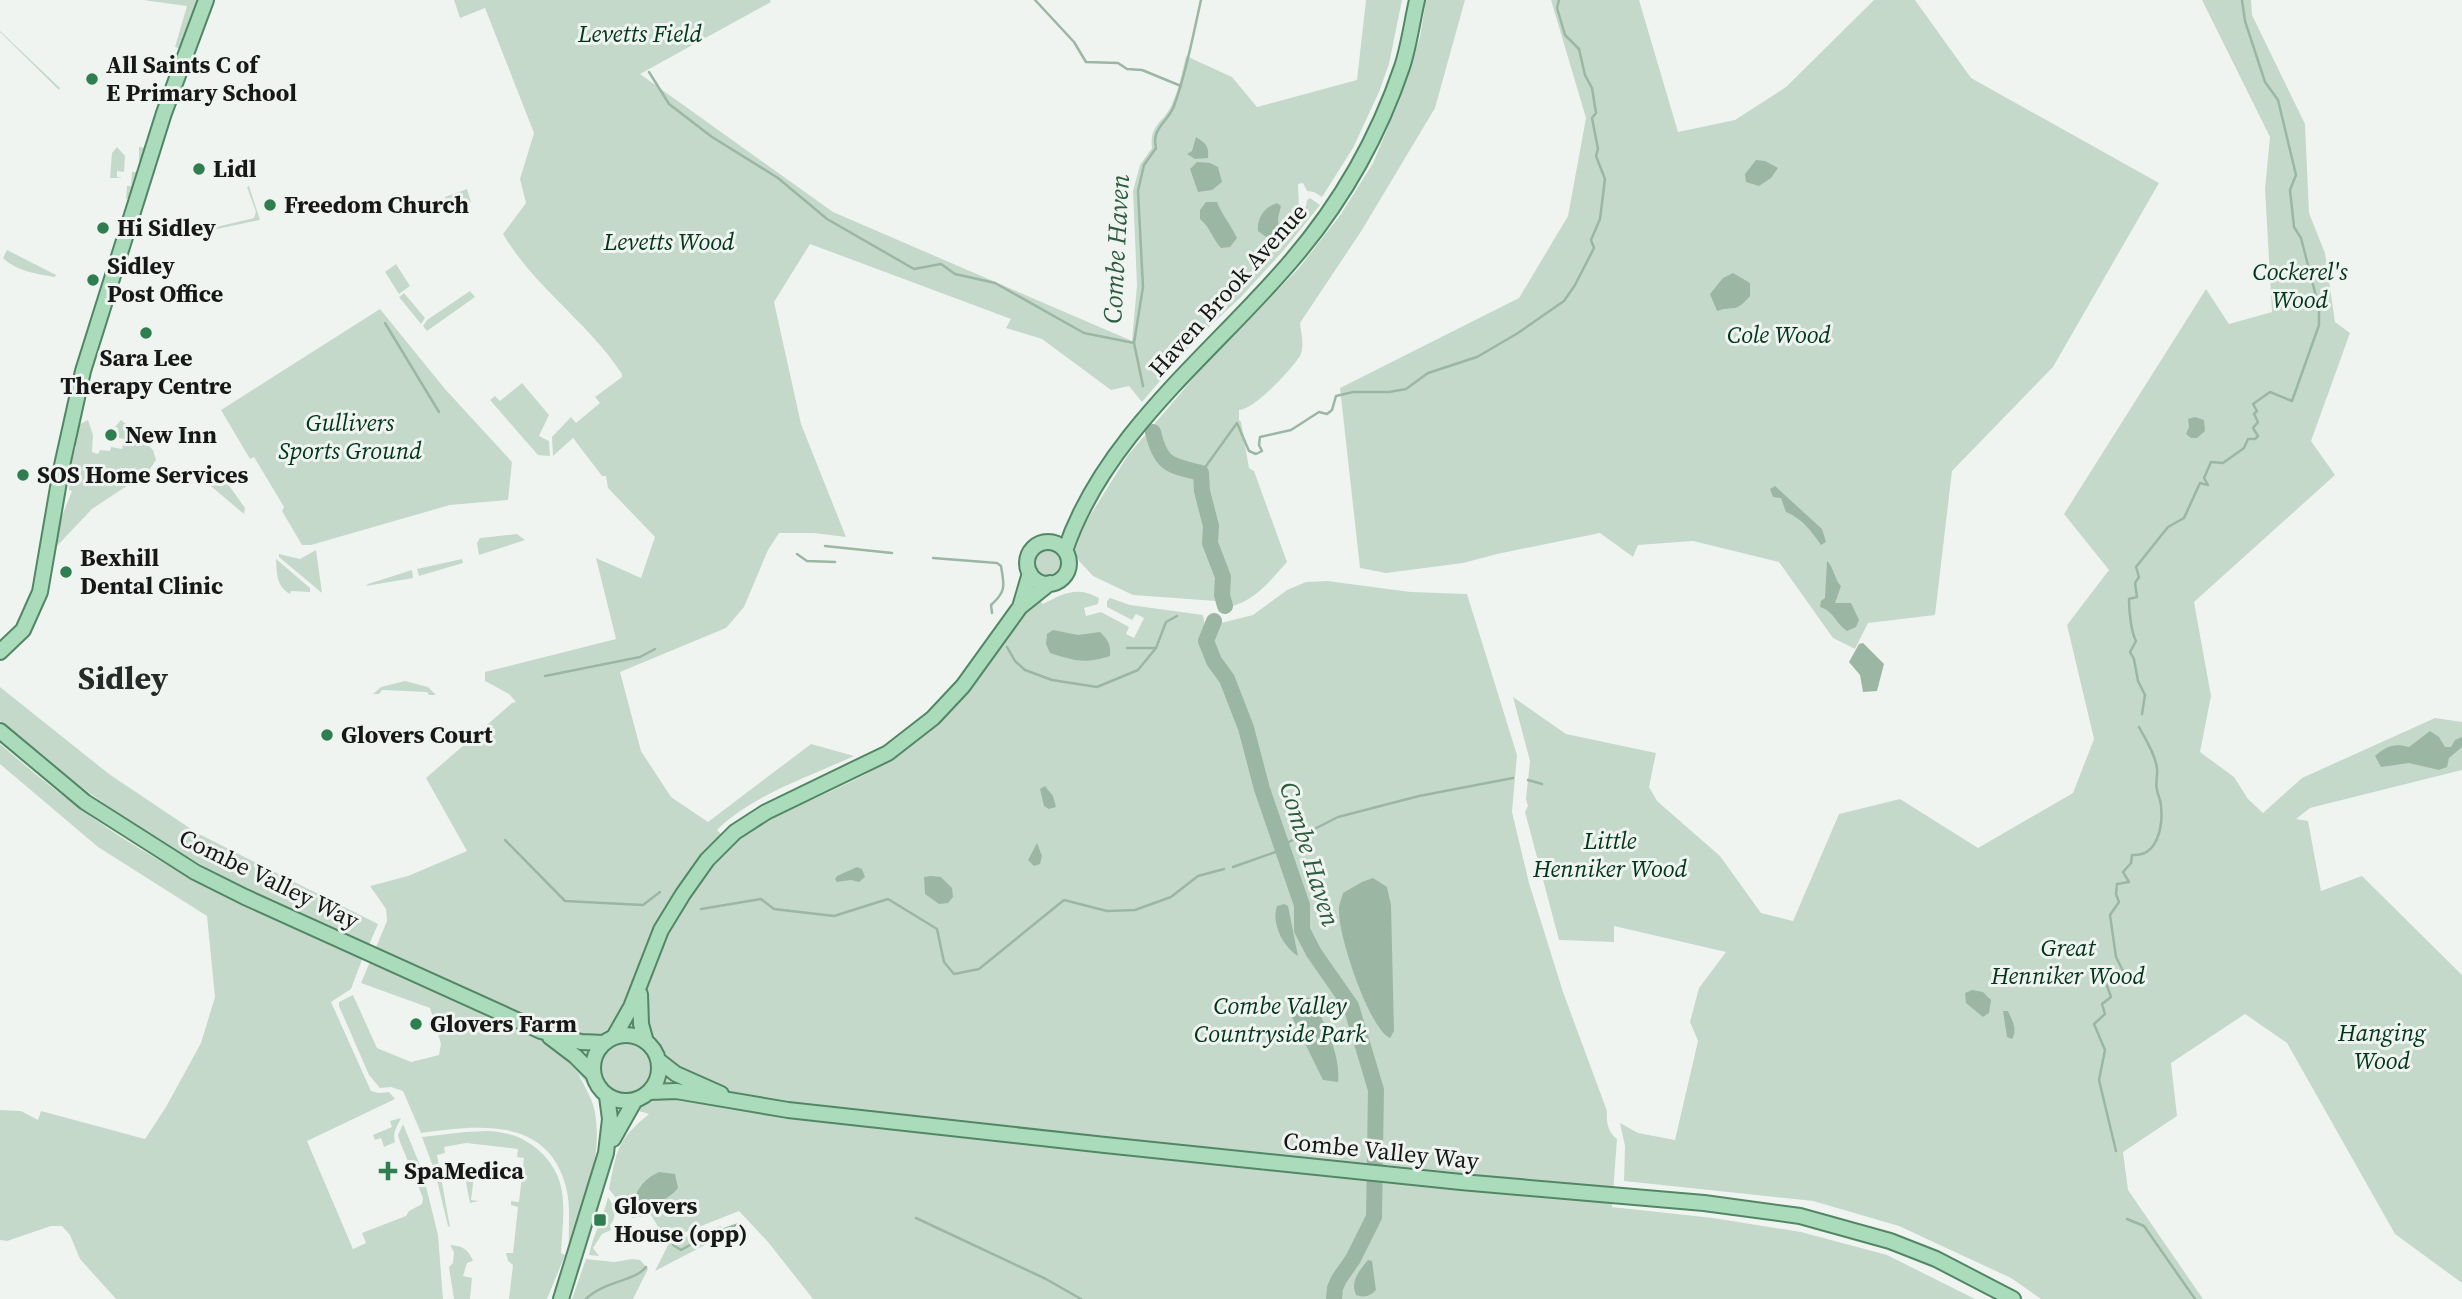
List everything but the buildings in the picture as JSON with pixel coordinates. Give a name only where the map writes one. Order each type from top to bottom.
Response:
[{"type":"main road","points":[[0,652],[23,630],[40,592],[61,470],[83,371],[157,133],[206,0]]},
{"type":"main road","name":"Haven Brook Avenue","points":[[1065,551],[1076,519],[1116,457],[1161,400],[1292,260],[1338,200],[1379,127],[1392,94],[1403,65],[1416,0]]},
{"type":"main road","name":"Haven Brook Avenue","points":[[1051,542],[1076,519]]},
{"type":"main road","points":[[1020,607],[1030,573],[1028,561],[1032,550],[1040,543],[1051,542],[1065,551],[1069,562],[1066,574],[1056,582],[1038,581],[1030,573]]},
{"type":"main road","points":[[640,986],[641,1024],[646,1042],[658,1060],[657,1077],[649,1092],[635,1100],[624,1102],[607,1096],[598,1087],[593,1074],[594,1057],[624,1022],[661,930],[683,894],[714,853],[735,832],[766,812],[860,768],[888,753],[914,734],[963,687],[1020,607],[1050,583]]},
{"type":"main road","name":"Combe Valley Way","points":[[0,731],[86,802],[195,872],[541,1031],[581,1042],[609,1040]]},
{"type":"main road","name":"Combe Valley Way","points":[[541,1031],[575,1056],[593,1074]]},
{"type":"main road","points":[[609,1040],[630,1036],[646,1042]]},
{"type":"main road","name":"Combe Valley Way","points":[[658,1060],[676,1074],[731,1098]]},
{"type":"main road","name":"Combe Valley Way","points":[[649,1092],[676,1091],[704,1097],[731,1098],[788,1110],[1343,1170],[1704,1203],[1800,1216],[1844,1227],[1913,1250],[2013,1299]]},
{"type":"main road","points":[[606,1153],[610,1119],[607,1096]]},
{"type":"main road","points":[[561,1299],[606,1153],[635,1100]]},
{"type":"green space","points":[[143,0],[200,0],[184,50],[175,47],[187,6]]},
{"type":"green space","name":"Combe Valley Countryside Park","points":[[454,0],[770,0],[771,2],[640,74],[833,212],[1132,341],[1137,285],[1133,191],[1140,165],[1152,148],[1155,128],[1169,110],[1174,98],[1186,56],[1232,77],[1257,107],[1357,80],[1366,0],[1402,0],[1389,64],[1353,148],[1322,197],[1307,191],[1303,183],[1298,184],[1299,207],[1306,207],[1310,198],[1320,205],[1283,251],[1241,297],[1195,340],[1142,402],[1129,386],[1111,390],[1042,339],[1006,328],[1011,319],[810,244],[774,302],[801,424],[846,537],[779,533],[768,550],[744,607],[726,628],[620,672],[641,751],[671,797],[708,822],[811,744],[854,756],[764,797],[731,818],[717,830],[733,846],[763,823],[869,772],[913,744],[967,692],[1027,611],[1040,601],[1043,604],[1071,592],[1091,594],[1099,598],[1098,604],[1084,608],[1086,616],[1101,612],[1129,627],[1126,634],[1134,638],[1144,618],[1136,614],[1132,620],[1107,607],[1110,598],[1130,605],[1203,615],[1205,627],[1253,615],[1287,590],[1306,582],[1327,581],[1411,592],[1467,594],[1517,755],[1512,812],[1529,883],[1563,992],[1607,1111],[1608,1126],[1617,1139],[1612,1207],[1713,1218],[1801,1232],[1887,1255],[1975,1299],[813,1299],[768,1242],[739,1211],[666,1240],[651,1215],[632,1218],[629,1214],[621,1213],[616,1198],[609,1189],[617,1155],[630,1131],[649,1114],[601,1100],[578,1073],[594,1108],[597,1130],[590,1181],[569,1246],[568,1194],[557,1164],[544,1147],[508,1130],[465,1128],[421,1133],[403,1091],[391,1087],[380,1088],[369,1075],[339,1006],[339,1002],[353,995],[377,1048],[411,1062],[439,1055],[441,1044],[430,1008],[361,983],[387,921],[386,909],[370,886],[408,876],[467,851],[426,778],[516,702],[509,694],[485,681],[485,672],[616,639],[596,558],[641,578],[655,537],[608,488],[606,476],[602,476],[573,438],[553,456],[552,437],[571,417],[576,423],[600,403],[595,397],[622,377],[622,374],[593,338],[530,271],[503,234],[526,203],[520,179],[534,133],[485,8],[460,18]]},
{"type":"green space","points":[[1426,0],[1465,0],[1435,108],[1362,230],[1300,323],[1300,356],[1263,396],[1239,410],[1249,468],[1254,471],[1287,562],[1255,595],[1230,607],[1216,601],[1133,595],[1093,576],[1079,561],[1075,550],[1086,522],[1128,455],[1208,361],[1299,268],[1341,214],[1373,163],[1400,99],[1420,37]]},
{"type":"green space","name":"Cole Wood","points":[[1551,0],[1639,0],[1678,132],[1735,120],[1786,87],[1874,0],[1915,0],[1971,78],[2159,183],[2053,367],[1952,471],[1935,615],[1868,623],[1855,649],[1833,638],[1779,562],[1693,541],[1638,545],[1633,557],[1600,533],[1463,563],[1386,573],[1360,568],[1340,388],[1519,298],[1568,216],[1586,118]]},
{"type":"green space","points":[[2202,0],[2251,0],[2252,15],[2305,124],[2309,213],[2325,253],[2335,322],[2350,333],[2311,441],[2335,475],[2194,602],[2211,696],[2200,752],[2234,777],[2248,799],[2263,813],[2302,778],[2435,718],[2462,722],[2462,770],[2310,808],[2296,819],[2308,821],[2321,891],[2362,876],[2462,975],[2462,1283],[2395,1234],[2287,1043],[2245,1014],[2171,1063],[2177,1116],[2123,1152],[2128,1190],[2203,1299],[2041,1299],[2011,1278],[1899,1226],[1813,1201],[1624,1181],[1625,1146],[1620,1123],[1638,1133],[1675,1140],[1698,1041],[1690,1022],[1699,988],[1726,952],[1614,926],[1614,942],[1559,940],[1525,812],[1528,806],[1526,799],[1530,761],[1513,697],[1566,734],[1656,753],[1649,787],[1657,801],[1720,856],[1761,913],[1793,921],[1839,814],[1900,799],[1978,848],[2073,793],[2094,739],[2067,625],[2109,570],[2064,514],[2206,289],[2229,324],[2272,312],[2265,189],[2270,137]]},
{"type":"green space","points":[[0,32],[60,88],[59,90]]},
{"type":"green space","points":[[117,147],[125,156],[124,172],[117,171],[117,177],[123,178],[110,178],[112,153]]},
{"type":"green space","points":[[139,147],[147,148],[133,195],[126,199],[132,172],[139,172]]},
{"type":"green space","points":[[249,186],[260,220],[184,236],[181,228],[189,225],[191,233],[254,218],[256,212],[247,187]]},
{"type":"green space","points":[[467,189],[471,202],[458,210],[448,207],[445,197]]},
{"type":"green space","points":[[7,250],[56,275],[55,277],[14,266],[3,258]]},
{"type":"green space","points":[[396,264],[410,286],[399,294],[385,272]]},
{"type":"green space","points":[[470,291],[475,297],[427,331],[423,326],[427,320]]},
{"type":"green space","points":[[404,293],[425,318],[421,324],[399,297]]},
{"type":"green space","name":"Gullivers Sports Ground","points":[[380,309],[445,389],[512,462],[508,500],[450,505],[311,545],[302,545],[282,511],[284,507],[254,457],[250,459],[221,410]]},
{"type":"green space","points":[[522,383],[549,415],[539,436],[549,441],[550,456],[538,455],[490,400],[495,396],[500,401]]},
{"type":"green space","points":[[88,420],[93,435],[92,452],[98,454],[100,450],[110,451],[111,447],[122,449],[124,439],[119,438],[118,428],[115,427],[121,420],[132,429],[127,435],[134,431],[153,450],[156,460],[148,472],[92,509],[57,546],[54,544],[58,526],[72,491],[69,490],[78,425]]},
{"type":"green space","points":[[223,477],[245,508],[244,514],[206,482]]},
{"type":"green space","points":[[517,534],[525,540],[479,555],[477,543],[480,538]]},
{"type":"green space","points":[[1048,547],[1060,551],[1064,563],[1060,575],[1048,579],[1036,575],[1032,563],[1036,551]]},
{"type":"green space","points":[[316,550],[322,593],[279,557],[279,554],[300,559]]},
{"type":"green space","points":[[276,559],[310,588],[310,592],[291,591],[290,594],[285,591],[278,579]]},
{"type":"green space","points":[[462,559],[463,563],[419,576],[417,569]]},
{"type":"green space","points":[[412,570],[413,578],[366,586],[368,584]]},
{"type":"green space","points":[[405,681],[428,687],[436,695],[429,695],[427,692],[382,690],[379,694],[373,694],[381,687]]},
{"type":"green space","points":[[0,687],[109,774],[197,833],[378,924],[369,945],[220,875],[96,798],[0,721]]},
{"type":"green space","points":[[0,744],[83,811],[164,863],[220,892],[363,957],[351,989],[331,1002],[371,1091],[389,1092],[395,1099],[307,1141],[353,1249],[366,1243],[362,1233],[406,1216],[409,1211],[422,1204],[423,1198],[398,1135],[403,1124],[422,1170],[438,1235],[443,1299],[116,1299],[80,1259],[70,1235],[62,1226],[51,1226],[7,1241],[0,1240],[0,1110],[21,1111],[38,1120],[41,1111],[145,1139],[201,1043],[215,997],[207,916],[98,847],[0,764]]},
{"type":"green space","points":[[401,1118],[395,1132],[395,1142],[384,1147],[381,1138],[375,1140],[373,1135],[392,1127],[390,1121]]},
{"type":"green space","points":[[494,1131],[521,1138],[540,1152],[555,1170],[562,1192],[561,1253],[565,1255],[547,1299],[509,1299],[513,1265],[508,1261],[506,1253],[513,1253],[518,1207],[511,1205],[511,1201],[519,1202],[524,1158],[517,1157],[518,1149],[466,1143],[444,1147],[445,1153],[437,1155],[450,1227],[448,1226],[435,1172],[422,1137]]},
{"type":"green space","points":[[463,1167],[475,1168],[471,1200],[479,1201],[470,1203]]},
{"type":"green space","points":[[608,1197],[614,1211],[611,1230],[602,1234],[593,1248],[599,1256],[589,1255],[593,1240]]},
{"type":"green space","points":[[721,1226],[726,1234],[655,1271],[669,1243]]},
{"type":"green space","points":[[450,1245],[464,1249],[473,1261],[467,1263],[463,1276],[472,1278],[470,1299],[454,1299],[449,1267],[453,1263],[454,1252]]},
{"type":"green space","points":[[586,1259],[614,1262],[640,1260],[648,1269],[633,1299],[572,1299]]},
{"type":"shaded area","points":[[1196,137],[1206,145],[1208,158],[1195,159],[1187,154],[1192,151]]},
{"type":"shaded area","points":[[1756,160],[1765,161],[1778,168],[1771,178],[1759,186],[1746,182],[1745,174]]},
{"type":"shaded area","points":[[1197,162],[1218,167],[1222,182],[1212,190],[1198,192],[1190,169]]},
{"type":"shaded area","points":[[1206,202],[1217,202],[1235,233],[1237,238],[1230,247],[1221,248],[1200,219],[1200,210]]},
{"type":"shaded area","points":[[1277,203],[1281,206],[1279,232],[1266,237],[1258,231],[1259,222],[1265,210]]},
{"type":"shaded area","points":[[1733,273],[1750,283],[1750,296],[1738,307],[1717,311],[1710,294],[1723,278]]},
{"type":"shaded area","points":[[2195,417],[2204,420],[2205,431],[2197,438],[2191,438],[2186,434],[2188,419]]},
{"type":"shaded area","points":[[1775,486],[1822,529],[1826,542],[1821,545],[1802,522],[1786,512],[1781,498],[1773,497],[1770,489]]},
{"type":"shaded area","points":[[1827,561],[1841,586],[1835,603],[1851,603],[1859,620],[1856,627],[1847,631],[1829,611],[1820,607],[1825,598]]},
{"type":"shaded area","points":[[1053,630],[1078,635],[1100,632],[1108,642],[1110,656],[1080,660],[1050,653],[1046,644],[1047,634]]},
{"type":"shaded area","points":[[1863,643],[1884,664],[1877,691],[1863,692],[1860,675],[1849,662],[1859,644]]},
{"type":"shaded area","points":[[2430,731],[2439,737],[2445,747],[2451,747],[2455,740],[2462,737],[2462,747],[2449,758],[2447,767],[2439,770],[2409,763],[2381,767],[2375,756],[2379,753],[2394,745],[2409,747]]},
{"type":"shaded area","points":[[1045,786],[1053,796],[1056,807],[1049,809],[1044,806],[1040,789]]},
{"type":"shaded area","points":[[1037,843],[1042,856],[1040,864],[1034,866],[1028,860]]},
{"type":"shaded area","points":[[857,867],[862,869],[865,877],[859,882],[837,882],[835,879],[837,876]]},
{"type":"shaded area","points":[[924,877],[941,877],[952,888],[953,897],[948,903],[939,904],[925,894]]},
{"type":"shaded area","points":[[1373,878],[1387,887],[1391,905],[1394,1031],[1390,1038],[1382,1031],[1364,1000],[1349,958],[1340,921],[1339,907],[1343,893]]},
{"type":"shaded area","points":[[1277,906],[1288,906],[1298,956],[1288,947],[1277,927]]},
{"type":"shaded area","points":[[1972,990],[1983,992],[1991,1000],[1989,1013],[1983,1017],[1966,1003],[1965,993]]},
{"type":"shaded area","points":[[1297,997],[1312,998],[1317,1008],[1334,1050],[1338,1082],[1323,1080],[1290,1013]]},
{"type":"shaded area","points":[[2003,1011],[2008,1011],[2014,1025],[2012,1039],[2007,1037]]},
{"type":"shaded area","points":[[659,1172],[675,1174],[678,1188],[661,1201],[641,1205],[635,1197],[637,1192],[644,1182]]},
{"type":"shaded area","points":[[1368,1260],[1372,1261],[1376,1290],[1367,1296],[1359,1296],[1354,1290],[1355,1281]]},
{"type":"waterway","points":[[1035,0],[1074,42],[1086,62],[1118,63],[1127,69],[1142,70],[1181,86]]},
{"type":"waterway","name":"Combe Haven","points":[[1143,386],[1134,343],[1143,287],[1138,191],[1144,165],[1156,148],[1158,130],[1171,112],[1179,93],[1201,0]]},
{"type":"waterway","points":[[1201,473],[1237,423],[1249,451],[1256,454],[1262,451],[1259,445],[1260,437],[1291,430],[1319,412],[1327,414],[1332,410],[1336,396],[1353,392],[1406,389],[1428,373],[1477,357],[1564,301],[1594,248],[1591,240],[1600,219],[1605,179],[1596,156],[1598,149],[1592,118],[1596,113],[1592,88],[1585,75],[1579,49],[1565,35],[1557,8],[1559,0]]},
{"type":"waterway","points":[[2142,714],[2145,695],[2130,652],[2136,641],[2129,599],[2137,597],[2135,583],[2139,577],[2136,567],[2168,527],[2184,518],[2200,483],[2208,485],[2204,478],[2211,462],[2223,463],[2244,448],[2248,439],[2258,436],[2253,428],[2258,422],[2253,404],[2270,392],[2292,401],[2319,325],[2319,308],[2301,238],[2294,227],[2290,190],[2296,175],[2278,100],[2265,82],[2245,21],[2242,0]]},
{"type":"waterway","points":[[649,72],[669,104],[712,137],[778,178],[827,219],[914,269],[941,264],[955,274],[995,283],[1084,333],[1134,343]]},
{"type":"waterway","points":[[385,323],[439,412]]},
{"type":"waterway","name":"Combe Haven","points":[[1153,432],[1160,452],[1168,462],[1201,473],[1202,491],[1211,526],[1210,543],[1223,577],[1222,595],[1225,606]]},
{"type":"waterway","points":[[825,546],[892,553]]},
{"type":"waterway","points":[[797,554],[807,561],[835,562]]},
{"type":"waterway","points":[[933,558],[997,563],[1001,566],[1003,587],[1000,596],[991,605],[992,613]]},
{"type":"waterway","points":[[1007,647],[1015,661],[1025,670],[1052,680],[1097,687],[1138,670],[1156,648],[1166,622],[1177,616]]},
{"type":"waterway","name":"Combe Haven","points":[[1214,621],[1206,641],[1214,661],[1227,679],[1246,728],[1262,789],[1302,905],[1302,930],[1314,953],[1351,1006],[1376,1090],[1374,1217],[1353,1259],[1339,1279],[1334,1299]]},
{"type":"waterway","points":[[1127,648],[1156,648]]},
{"type":"waterway","points":[[545,676],[640,657],[655,649]]},
{"type":"waterway","points":[[2116,1151],[2099,1080],[2105,1050],[2094,1024],[2105,1014],[2102,1004],[2111,997],[2106,983],[2126,977],[2116,957],[2110,915],[2119,902],[2117,884],[2129,882],[2123,872],[2131,863],[2132,855],[2148,851],[2160,831],[2161,804],[2156,787],[2156,763],[2139,727]]},
{"type":"waterway","points":[[1283,845],[1338,817],[1419,796],[1513,778]]},
{"type":"waterway","points":[[1528,780],[1542,784]]},
{"type":"waterway","points":[[505,840],[565,901],[643,905],[660,892]]},
{"type":"waterway","points":[[1233,867],[1284,849]]},
{"type":"waterway","points":[[701,909],[761,899],[774,909],[834,916],[888,899],[937,929],[944,962],[954,974],[979,969],[1064,900],[1107,911],[1135,910],[1171,897],[1198,876],[1224,869]]},
{"type":"waterway","points":[[916,1218],[1046,1279],[1081,1299]]},
{"type":"waterway","points":[[2127,1219],[2144,1226],[2195,1299]]},
{"type":"waterway","points":[[673,1245],[681,1250],[710,1234],[739,1224]]},
{"type":"waterway","points":[[586,1299],[602,1288],[635,1275],[646,1267]]},
{"type":"place","name":"All Saints C of E Primary School","points":[[92,79]]},
{"type":"place","name":"Lidl","points":[[199,169]]},
{"type":"place","name":"Freedom Church","points":[[270,205]]},
{"type":"place","name":"Hi Sidley","points":[[103,228]]},
{"type":"place","name":"Sidley Post Office","points":[[93,280]]},
{"type":"place","name":"Sara Lee Therapy Centre","points":[[146,333]]},
{"type":"place","name":"New Inn","points":[[111,435]]},
{"type":"place","name":"SOS Home Services","points":[[23,475]]},
{"type":"place","name":"Bexhill Dental Clinic","points":[[66,572]]},
{"type":"place","name":"Glovers Court","points":[[327,735]]},
{"type":"place","name":"Glovers Farm","points":[[416,1024]]},
{"type":"place","name":"SpaMedica","points":[[388,1171]]},
{"type":"place","name":"Glovers House (opp)","points":[[600,1220]]},
{"type":"district","name":"Sidley","points":[[123,678]]},
{"type":"park label","name":"Levetts Field","points":[[640,34]]},
{"type":"park label","name":"Levetts Wood","points":[[669,242]]},
{"type":"park label","name":"Cockerel's Wood","points":[[2300,286]]},
{"type":"park label","name":"Little Henniker Wood","points":[[1610,855]]},
{"type":"park label","name":"Great Henniker Wood","points":[[2068,962]]},
{"type":"park label","name":"Hanging Wood","points":[[2382,1047]]}]
